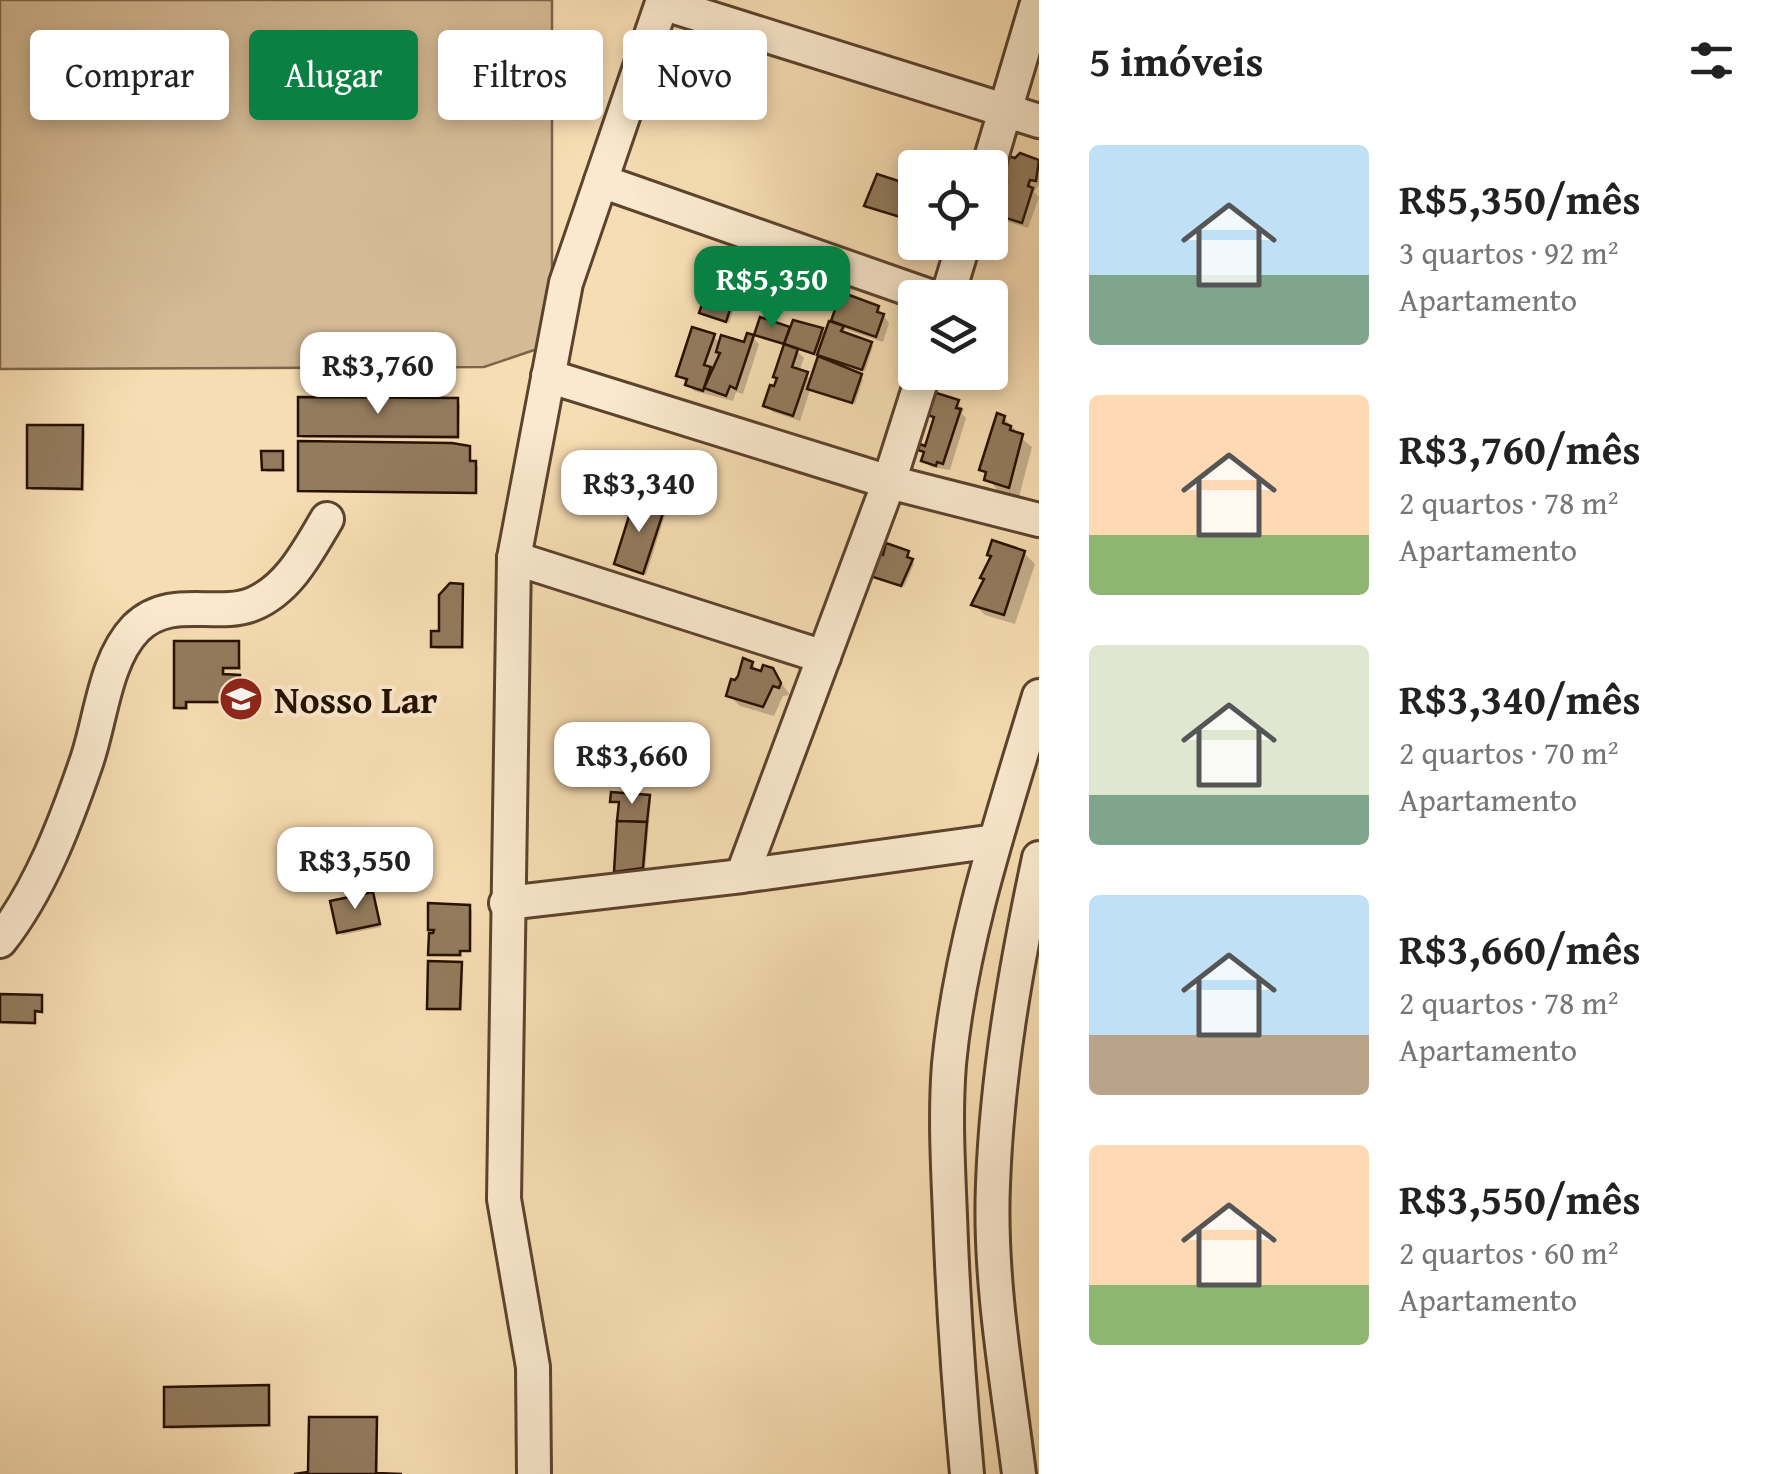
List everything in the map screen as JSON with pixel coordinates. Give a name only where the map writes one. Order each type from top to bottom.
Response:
[{"type":"street","points":[[993,150],[1038,0]]},
{"type":"street","points":[[534,1474],[533,1368],[504,1199],[514,558],[566,283],[662,1],[1039,121]]},
{"type":"street","points":[[601,181],[898,285]]},
{"type":"street","points":[[548,376],[889,482],[1039,520]]},
{"type":"street","points":[[742,876],[889,482],[918,390]]},
{"type":"street","points":[[0,941],[16,921],[59,836],[87,760],[116,660],[134,630],[152,616],[180,608],[249,606],[272,594],[291,575],[327,519]]},
{"type":"street","points":[[514,558],[824,658]]},
{"type":"street","points":[[968,1474],[946,1108],[957,1005],[995,842],[1039,696]]},
{"type":"street","points":[[506,903],[995,842]]},
{"type":"street","points":[[1019,1474],[1000,1315],[993,1186],[1008,1018],[1039,858]]},
{"type":"street","points":[[962,1416],[976,1422],[995,1419],[1010,1405]]},
{"type":"shaded area","points":[[0,0],[552,0],[552,30],[438,30],[438,120],[552,120],[552,344],[484,367],[0,369]]},
{"type":"building","points":[[1020,153],[1039,160],[1036,181],[1030,180],[1028,186],[1033,188],[1022,223],[1008,219],[1008,156],[1015,158]]},
{"type":"building","points":[[877,174],[898,181],[898,216],[864,206]]},
{"type":"building","points":[[713,273],[739,282],[726,322],[699,313]]},
{"type":"building","points":[[841,292],[879,306],[877,312],[884,314],[876,337],[831,321]]},
{"type":"building","points":[[760,317],[790,327],[784,344],[754,335]]},
{"type":"building","points":[[793,320],[823,328],[814,354],[784,344]]},
{"type":"building","points":[[829,321],[844,326],[841,331],[872,342],[862,370],[817,355]]},
{"type":"building","points":[[692,327],[715,334],[704,365],[711,367],[703,391],[685,385],[687,379],[676,376]]},
{"type":"building","points":[[747,333],[754,335],[736,389],[730,386],[726,396],[704,388],[720,353],[716,352],[721,335],[744,342]]},
{"type":"building","points":[[784,344],[798,349],[792,367],[808,372],[793,416],[763,406],[770,385],[774,386],[777,378],[773,377]]},
{"type":"building","points":[[818,356],[862,374],[852,403],[807,389]]},
{"type":"building","points":[[930,391],[959,400],[956,408],[961,409],[943,464],[937,462],[936,466],[921,461],[924,452],[918,450],[920,444],[925,446],[934,417],[923,414]]},
{"type":"building","points":[[298,397],[458,398],[458,437],[298,436]]},
{"type":"building","points":[[997,413],[1005,416],[1003,423],[1011,426],[1010,430],[1023,434],[1009,488],[984,480],[986,472],[979,470]]},
{"type":"building","points":[[27,425],[83,425],[82,489],[27,488]]},
{"type":"building","points":[[298,441],[470,446],[470,461],[476,461],[476,493],[298,491]]},
{"type":"building","points":[[261,451],[283,451],[283,470],[262,470]]},
{"type":"building","points":[[635,497],[665,507],[643,574],[614,564]]},
{"type":"building","points":[[992,540],[1025,551],[1004,615],[971,605],[984,579],[980,578],[991,556],[987,555]]},
{"type":"building","points":[[886,543],[909,551],[907,557],[913,559],[901,586],[870,576],[877,553],[883,555]]},
{"type":"building","points":[[450,583],[463,584],[462,647],[431,647],[431,631],[439,631],[439,595]]},
{"type":"building","points":[[174,641],[239,641],[239,668],[223,668],[223,674],[240,675],[240,708],[227,708],[227,702],[186,702],[186,708],[174,708]]},
{"type":"building","points":[[743,658],[753,662],[751,668],[773,668],[781,683],[779,688],[773,686],[763,707],[726,696]]},
{"type":"building","points":[[611,792],[650,795],[647,822],[617,821],[619,802],[610,802]]},
{"type":"building","points":[[617,821],[647,822],[643,868],[614,872]]},
{"type":"building","points":[[373,892],[380,924],[337,933],[330,901]]},
{"type":"building","points":[[428,903],[470,905],[470,951],[460,951],[460,955],[428,955],[429,933],[434,930],[428,930]]},
{"type":"building","points":[[428,961],[462,962],[460,1009],[427,1009]]},
{"type":"building","points":[[0,994],[42,995],[42,1012],[35,1011],[35,1023],[0,1022]]},
{"type":"building","points":[[269,1385],[269,1425],[164,1427],[164,1387]]},
{"type":"building","points":[[309,1417],[377,1417],[376,1473],[402,1474],[294,1474],[308,1472]]},
{"type":"place","name":"Nosso Lar","points":[[241,699]]}]
